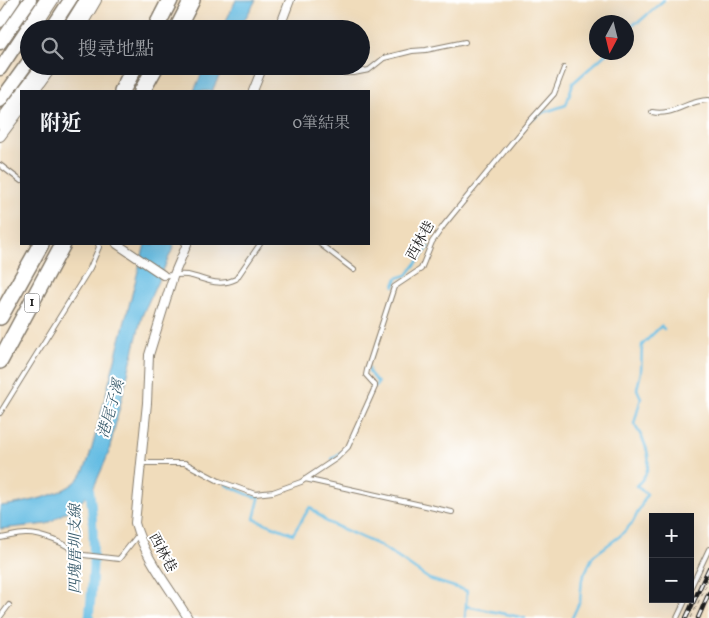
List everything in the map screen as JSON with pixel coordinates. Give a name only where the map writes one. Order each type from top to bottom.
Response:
[{"type":"highway","points":[[0,43],[30,0]]},
{"type":"highway","points":[[33,20],[47,0]]},
{"type":"highway","points":[[57,20],[70,0]]},
{"type":"highway","points":[[74,20],[86,0]]},
{"type":"highway","points":[[160,20],[170,0]]},
{"type":"highway","points":[[182,20],[192,0]]},
{"type":"highway","points":[[0,69],[20,40]]},
{"type":"highway","points":[[0,101],[20,73]]},
{"type":"highway","points":[[25,90],[36,75]]},
{"type":"highway","points":[[123,90],[130,75]]},
{"type":"highway","points":[[143,90],[151,75]]},
{"type":"highway","points":[[0,123],[20,96]]},
{"type":"highway","name":"1","points":[[0,317],[40,245]]},
{"type":"highway","name":"1","points":[[0,361],[62,245]]},
{"type":"street","points":[[0,22],[15,0]]},
{"type":"street","points":[[40,20],[54,0]]},
{"type":"street","points":[[84,20],[96,0]]},
{"type":"street","points":[[282,20],[290,0]]},
{"type":"street","points":[[0,77],[20,49]]},
{"type":"street","points":[[35,90],[46,75]]},
{"type":"street","points":[[252,90],[259,75]]},
{"type":"street","points":[[0,136],[20,109]]},
{"type":"street","points":[[119,245],[163,275]]},
{"type":"street","name":"西林巷","points":[[187,245],[173,277],[149,355],[147,403],[135,523],[138,535],[155,568],[188,618]]},
{"type":"lane","points":[[370,69],[384,58],[465,42]]},
{"type":"lane","name":"西林巷","points":[[142,463],[185,463],[213,478],[255,494],[274,492],[305,479],[337,458],[352,442],[359,418],[375,387],[366,375],[366,370],[394,287],[421,269],[432,242],[444,225],[554,94],[564,68]]},
{"type":"lane","points":[[652,112],[658,114],[678,109],[698,100],[709,100]]},
{"type":"lane","points":[[0,165],[20,180]]},
{"type":"lane","points":[[0,413],[90,268],[98,245]]},
{"type":"lane","points":[[163,275],[173,277],[186,275],[216,284],[230,282],[236,279],[259,245]]},
{"type":"lane","points":[[321,245],[354,270]]},
{"type":"lane","points":[[305,479],[452,512]]},
{"type":"lane","points":[[0,538],[27,534],[70,546],[74,554],[119,559],[138,535]]},
{"type":"lane","points":[[694,581],[709,549]]},
{"type":"lane","points":[[677,618],[684,603]]},
{"type":"lane","points":[[0,617],[9,605]]},
{"type":"path","points":[[690,618],[709,578]]},
{"type":"water","points":[[236,0],[256,0],[244,20],[226,20]]},
{"type":"water","points":[[201,75],[220,75],[212,90],[194,90]]},
{"type":"water","name":"港尾子溪","points":[[145,245],[174,245],[142,316],[108,455],[94,487],[81,502],[47,524],[0,529],[0,506],[31,501],[65,489],[80,477],[92,448]]},
{"type":"waterway","points":[[634,24],[640,21],[664,0]]},
{"type":"waterway","points":[[533,119],[542,113],[566,105],[573,83],[599,60]]},
{"type":"waterway","points":[[394,286],[397,278],[407,275],[429,247]]},
{"type":"waterway","points":[[572,618],[580,601],[582,579],[593,556],[620,536],[633,522],[647,494],[636,486],[647,472],[648,464],[646,448],[634,424],[641,398],[637,389],[641,372],[642,345],[661,326],[664,329]]},
{"type":"waterway","points":[[369,368],[369,372],[378,383],[376,386]]},
{"type":"waterway","points":[[332,459],[341,452]]},
{"type":"waterway","name":"四塊厝圳支線","points":[[88,481],[91,498],[93,549],[89,618]]},
{"type":"waterway","points":[[226,485],[254,497],[261,495]]},
{"type":"waterway","points":[[260,495],[254,519],[293,534],[310,507],[327,522],[381,546],[429,579],[467,591],[465,618]]},
{"type":"waterway","points":[[466,606],[525,618]]},
{"type":"railway","points":[[686,618],[709,568]]},
{"type":"railway","points":[[698,618],[709,593]]}]
